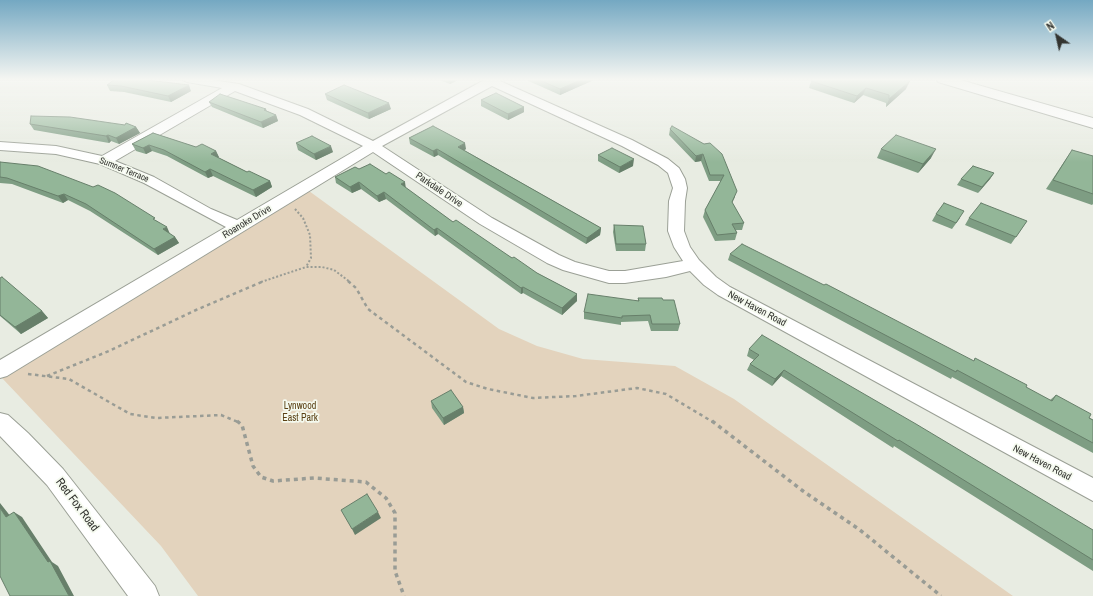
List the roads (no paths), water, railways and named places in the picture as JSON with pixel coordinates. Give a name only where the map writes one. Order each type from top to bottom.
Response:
[{"type":"main road","points":[[1051,107],[1093,123]]},
{"type":"main road","points":[[1082,107],[1093,109]]},
{"type":"street","points":[[104,161],[199,107]]},
{"type":"street","name":"Parkdale Drive","points":[[292,107],[373,146],[486,222],[553,259],[569,266],[593,274],[625,278],[666,271],[693,264]]},
{"type":"street","name":"Roanoke Drive","points":[[0,370],[373,146],[444,107]]},
{"type":"street","name":"New Haven Road","points":[[550,107],[627,143],[663,162],[674,171],[680,188],[677,201],[676,230],[682,247],[693,264],[710,281],[724,291],[1093,490]]},
{"type":"street","name":"Sumner Terrace","points":[[0,146],[56,150],[104,161],[149,180],[206,212],[238,227]]},
{"type":"street","name":"Red Fox Road","points":[[0,422],[20,440],[55,477],[145,596]]},
{"type":"park label","name":"Lynwood East Park","points":[[300,412]]}]
